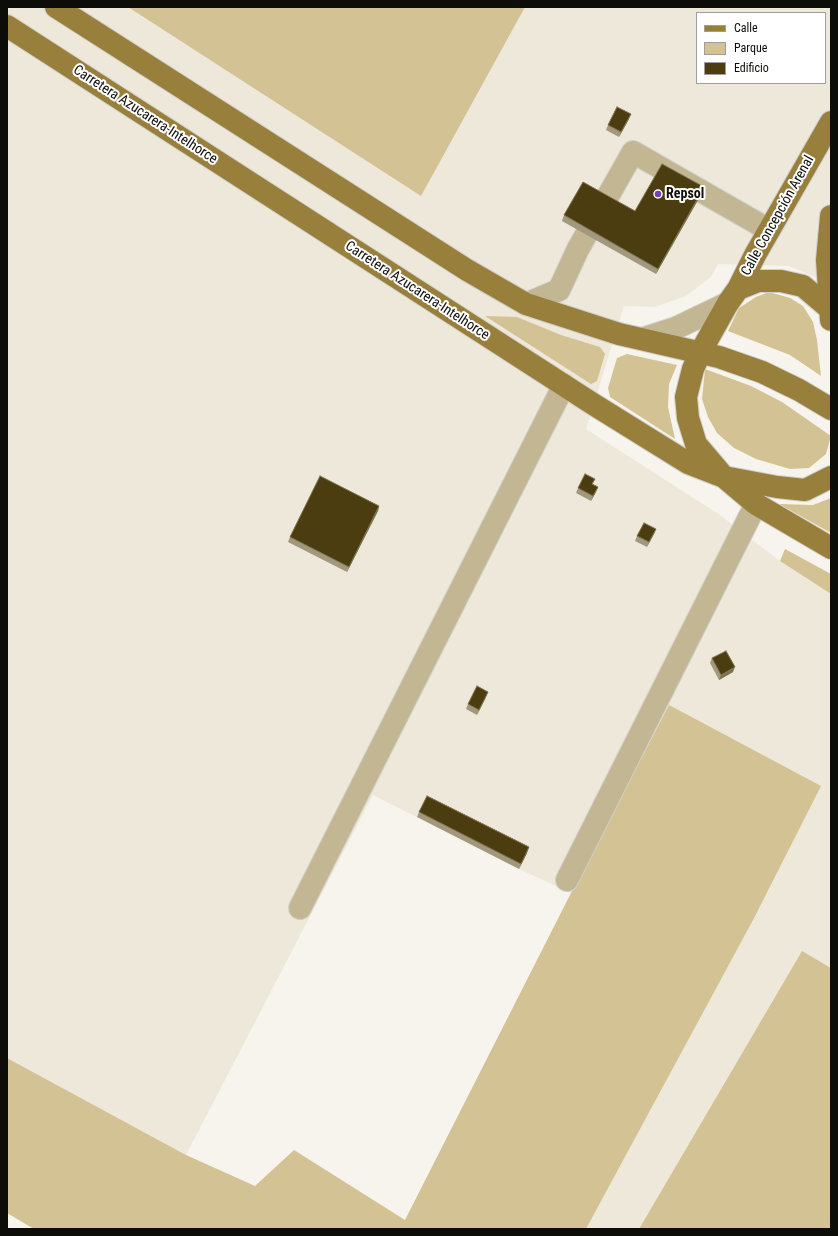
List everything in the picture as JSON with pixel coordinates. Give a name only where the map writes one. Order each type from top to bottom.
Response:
[{"type":"main road","points":[[56,7],[467,270],[526,304],[619,334],[719,358],[762,372],[799,390],[831,409]]},
{"type":"main road","name":"Carretera Azucarera-Intelhorce","points":[[7,26],[564,385],[688,463],[724,477],[756,504],[831,548]]},
{"type":"main road","name":"Calle Concepción Arenal","points":[[724,477],[696,444],[688,418],[686,397],[693,369],[700,353],[831,122]]},
{"type":"main road","points":[[831,216],[827,260],[831,317]]},
{"type":"main road","points":[[733,296],[758,281],[781,280],[803,286],[831,317]]},
{"type":"main road","points":[[724,477],[777,487],[805,490],[831,477]]},
{"type":"street","points":[[526,304],[559,290],[578,249],[633,152],[769,230]]},
{"type":"street","points":[[642,339],[676,328],[733,296]]},
{"type":"street","points":[[300,908],[564,385]]},
{"type":"street","points":[[567,880],[756,504]]},
{"type":"shaded area","points":[[7,7],[831,7],[831,284],[789,266],[718,264],[711,277],[686,296],[655,307],[624,306],[586,429],[720,515],[780,561],[831,594],[831,968],[802,951],[639,1229],[586,1229],[752,922],[669,705],[571,893],[519,869],[373,795],[186,1155],[7,1058]]},
{"type":"green space","points":[[128,7],[525,7],[421,196]]},
{"type":"green space","points":[[769,292],[790,298],[803,306],[813,322],[817,340],[821,376],[790,355],[728,331],[739,308],[756,297]]},
{"type":"green space","points":[[485,316],[517,317],[561,335],[600,347],[605,354],[597,381],[591,384]]},
{"type":"green space","points":[[627,354],[677,365],[669,384],[668,407],[675,439],[610,397],[608,388],[617,358]]},
{"type":"green space","points":[[705,369],[751,386],[782,402],[831,436],[826,454],[809,468],[790,469],[756,459],[734,448],[717,433],[708,417],[702,399]]},
{"type":"green space","points":[[831,498],[831,533],[779,504],[813,505]]},
{"type":"green space","points":[[785,549],[831,574],[831,594],[780,561]]},
{"type":"green space","points":[[669,705],[821,786],[752,922],[586,1229],[34,1229],[7,1213],[7,1058],[186,1155],[255,1186],[294,1150],[405,1220],[571,893]]},
{"type":"green space","points":[[802,951],[831,968],[831,1229],[639,1229]]},
{"type":"building","points":[[617,107],[631,114],[621,132],[608,125]]},
{"type":"building","points":[[662,164],[704,187],[658,269],[564,215],[583,182],[635,211]]},
{"type":"building","points":[[585,474],[595,479],[592,484],[598,487],[593,496],[578,488]]},
{"type":"building","points":[[320,476],[379,506],[349,567],[290,537]]},
{"type":"building","points":[[644,523],[656,529],[649,542],[637,536]]},
{"type":"building","points":[[726,651],[735,667],[721,675],[712,658]]},
{"type":"building","points":[[477,686],[488,692],[479,710],[468,704]]},
{"type":"building","points":[[427,796],[529,847],[521,864],[419,812]]},
{"type":"place","name":"Repsol","points":[[658,194]]}]
